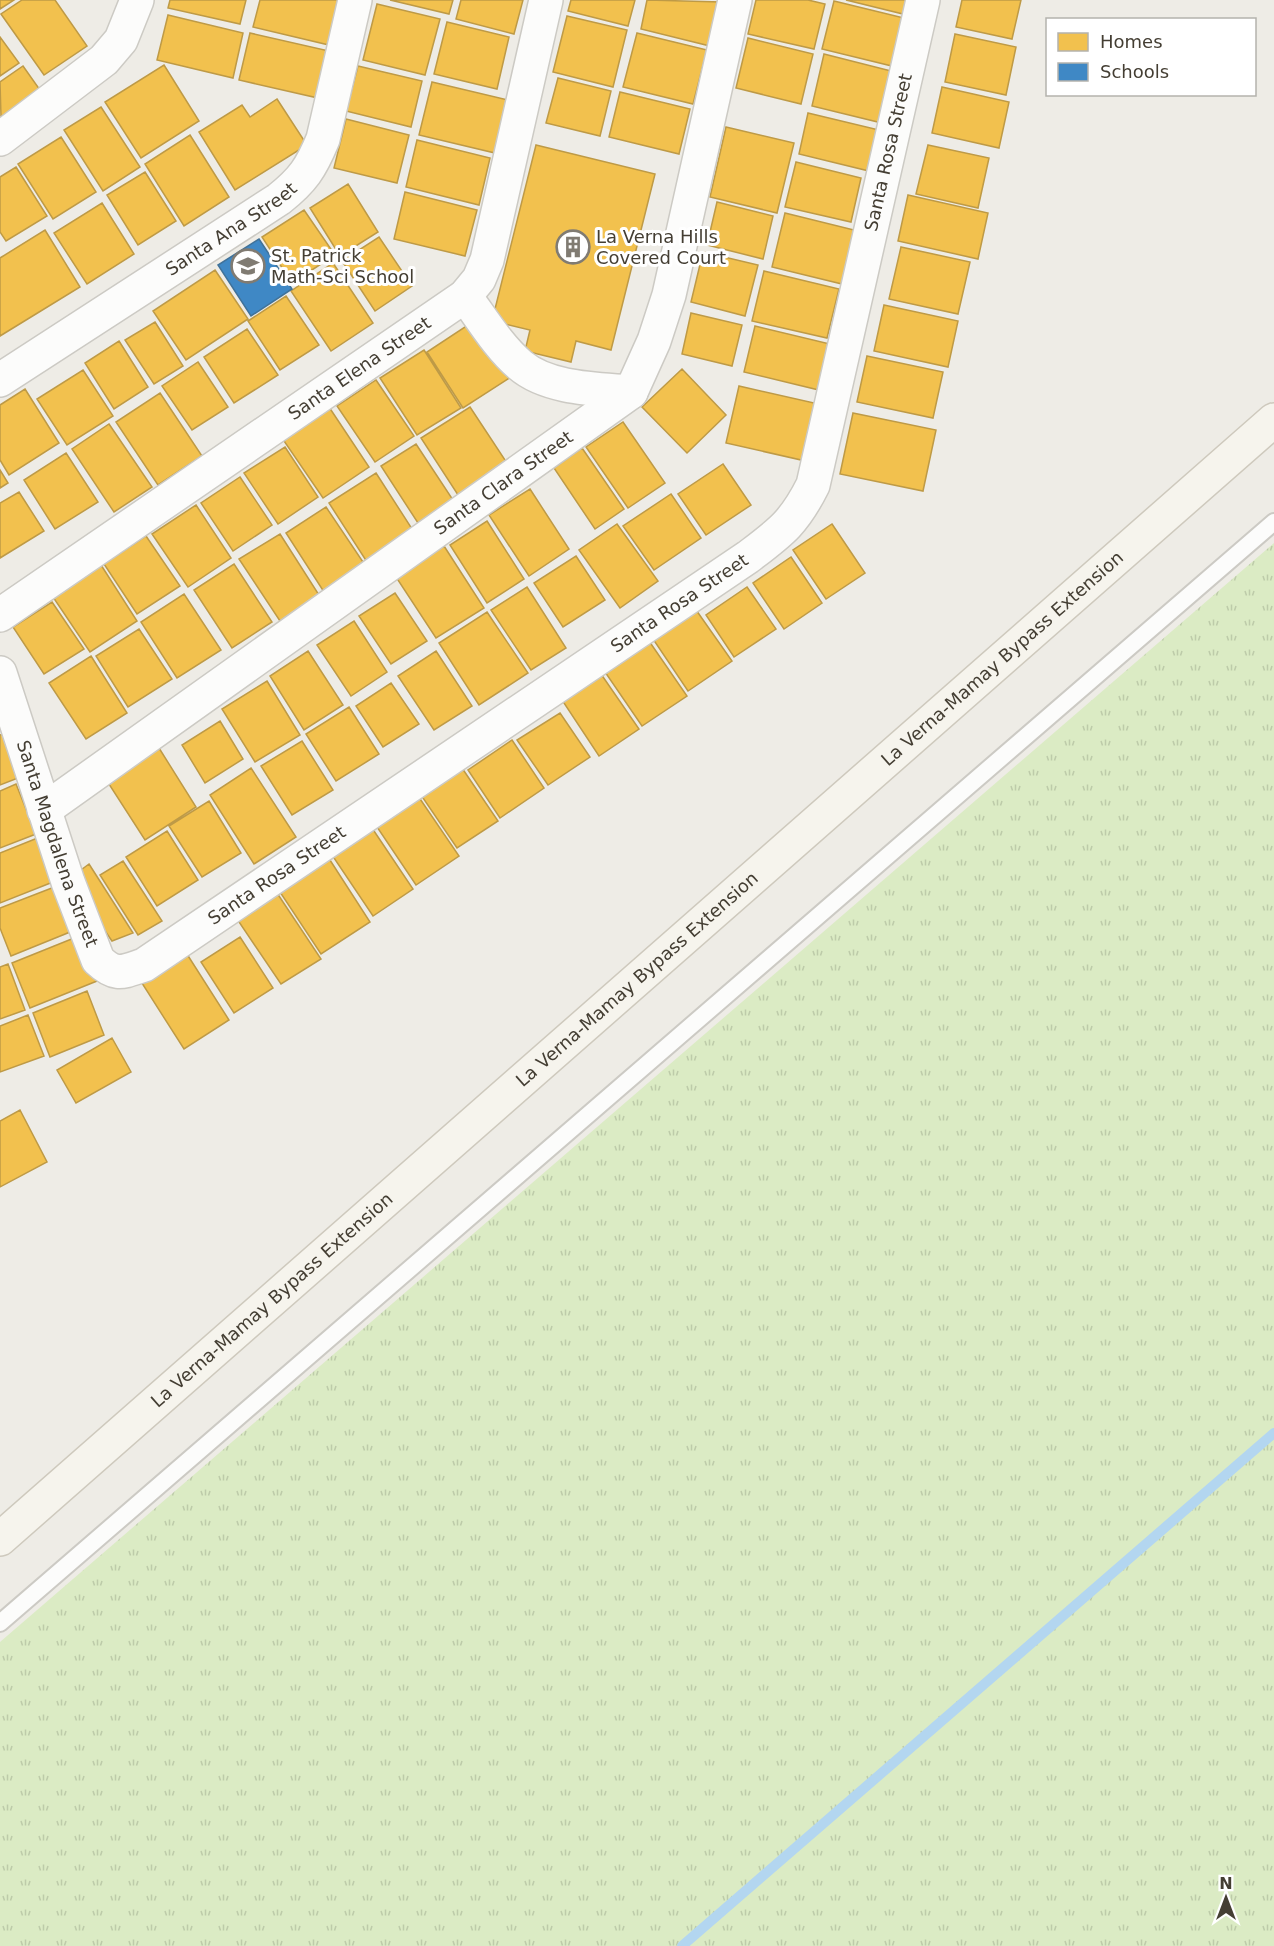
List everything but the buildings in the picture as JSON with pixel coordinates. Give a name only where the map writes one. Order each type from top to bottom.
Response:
[{"type":"main road","name":"La Verna-Mamay Bypass Extension","points":[[0,1539],[1274,420]]},
{"type":"street","points":[[0,139],[104,60],[121,40],[137,0]]},
{"type":"street","name":"Santa Ana Street","points":[[0,380],[279,199],[302,181],[314,161],[322,139],[355,0]]},
{"type":"street","name":"Santa Elena Street","points":[[0,615],[465,296],[479,279],[487,261],[546,0]]},
{"type":"street","name":"Santa Clara Street","points":[[44,810],[631,392],[654,342],[669,295],[735,0]]},
{"type":"street","name":"Santa Rosa Street","points":[[114,972],[144,965],[748,557],[782,532],[799,513],[813,485],[823,448],[923,0]]},
{"type":"street","points":[[465,296],[504,350],[522,367],[546,378],[569,384],[631,392]]},
{"type":"street","name":"Santa Magdalena Street","points":[[0,673],[44,810],[98,960],[114,972]]},
{"type":"lane","points":[[0,1623],[1274,522]]},
{"type":"green space","points":[[1274,543],[1274,1946],[0,1946],[0,1642]]},
{"type":"waterway","points":[[682,1946],[1274,1433]]},
{"type":"place","name":"La Verna Hills Covered Court","points":[[573,247]]},
{"type":"place","name":"St. Patrick Math-Sci School","points":[[248,266]]}]
